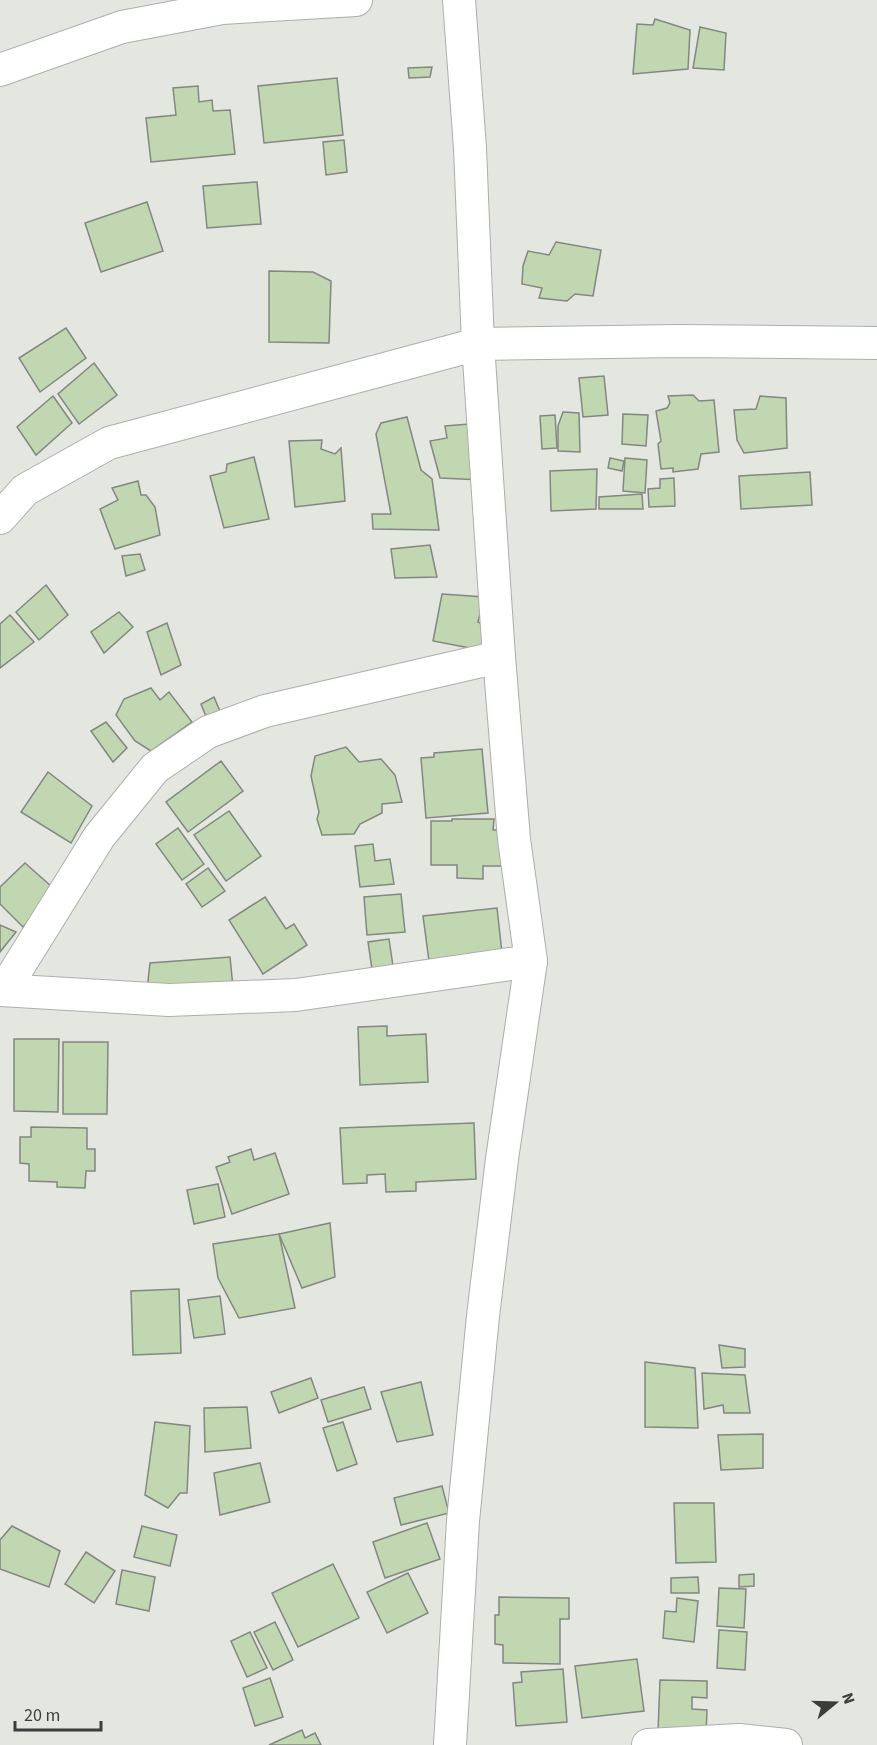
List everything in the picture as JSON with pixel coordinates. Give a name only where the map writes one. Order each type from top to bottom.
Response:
[{"type":"street","points":[[0,70],[133,25],[222,8],[356,0]]},
{"type":"street","points":[[450,1745],[463,1521],[481,1340],[502,1158],[531,961],[514,839],[499,657],[478,344],[470,148],[459,0]]},
{"type":"street","points":[[0,518],[25,490],[109,443],[478,344],[678,341],[877,343]]},
{"type":"street","points":[[499,657],[265,711],[208,732],[190,744],[155,768],[99,837],[2,990],[170,1000],[296,995],[531,961]]},
{"type":"street","points":[[648,1745],[739,1740],[786,1745]]},
{"type":"building","points":[[655,19],[690,30],[688,69],[633,74],[637,24],[653,25]]},
{"type":"building","points":[[700,27],[726,33],[724,70],[693,68]]},
{"type":"building","points":[[432,67],[430,77],[409,78],[408,68]]},
{"type":"building","points":[[337,78],[343,135],[264,143],[258,86]]},
{"type":"building","points":[[198,86],[199,102],[212,100],[213,111],[230,110],[235,154],[151,162],[146,118],[176,115],[173,88]]},
{"type":"building","points":[[344,140],[347,172],[326,175],[323,142]]},
{"type":"building","points":[[257,182],[261,224],[207,228],[203,186]]},
{"type":"building","points":[[147,202],[163,251],[101,272],[85,223]]},
{"type":"building","points":[[556,242],[601,250],[593,296],[575,294],[567,301],[539,298],[542,288],[522,284],[523,266],[528,251],[549,255]]},
{"type":"building","points":[[269,271],[313,272],[331,281],[329,343],[269,342]]},
{"type":"building","points":[[66,328],[86,358],[40,392],[19,358]]},
{"type":"building","points":[[94,363],[117,395],[79,424],[58,394]]},
{"type":"building","points":[[604,376],[608,415],[583,417],[579,378]]},
{"type":"building","points":[[693,395],[699,401],[714,400],[719,452],[701,454],[698,469],[673,472],[673,468],[661,469],[658,444],[661,441],[656,411],[667,408],[670,403],[668,396]]},
{"type":"building","points":[[53,396],[72,423],[36,455],[17,427]]},
{"type":"building","points":[[760,396],[786,398],[787,448],[744,453],[737,440],[734,410],[756,409]]},
{"type":"building","points":[[563,412],[579,413],[580,452],[558,451],[558,426]]},
{"type":"building","points":[[623,414],[648,415],[646,446],[622,444]]},
{"type":"building","points":[[555,415],[557,448],[542,449],[540,416]]},
{"type":"building","points":[[407,417],[421,470],[432,479],[439,530],[373,529],[372,514],[391,514],[376,434],[381,423]]},
{"type":"building","points":[[469,424],[482,480],[440,478],[430,441],[447,438],[445,426]]},
{"type":"building","points":[[322,440],[321,449],[335,454],[341,448],[345,501],[295,507],[289,441]]},
{"type":"building","points":[[254,457],[269,519],[224,528],[210,476],[226,472],[227,464]]},
{"type":"building","points":[[610,458],[624,461],[622,471],[608,468]]},
{"type":"building","points":[[625,458],[647,460],[645,493],[623,491]]},
{"type":"building","points":[[597,469],[596,509],[551,511],[550,471]]},
{"type":"building","points":[[810,472],[812,505],[741,509],[739,476]]},
{"type":"building","points":[[674,478],[675,506],[649,507],[648,489],[660,488],[660,479]]},
{"type":"building","points":[[138,481],[141,495],[146,495],[155,507],[160,535],[115,549],[100,509],[118,500],[112,488]]},
{"type":"building","points":[[642,494],[643,509],[599,509],[599,497]]},
{"type":"building","points":[[430,545],[437,577],[395,578],[391,549]]},
{"type":"building","points":[[140,554],[145,570],[126,576],[122,556]]},
{"type":"building","points":[[46,585],[68,615],[39,640],[16,612]]},
{"type":"building","points":[[442,594],[484,597],[478,622],[487,626],[486,651],[433,641]]},
{"type":"building","points":[[119,612],[133,627],[104,653],[91,632]]},
{"type":"building","points":[[10,615],[34,642],[0,668],[0,624]]},
{"type":"building","points":[[167,623],[181,665],[161,675],[147,632]]},
{"type":"building","points":[[151,688],[160,700],[169,692],[192,722],[151,751],[135,741],[116,715],[124,699]]},
{"type":"building","points":[[214,697],[222,716],[209,724],[201,704]]},
{"type":"building","points":[[106,722],[127,748],[113,762],[91,731]]},
{"type":"building","points":[[346,747],[359,762],[381,759],[395,775],[402,802],[382,804],[382,813],[360,824],[354,834],[322,835],[317,819],[319,812],[311,776],[315,756]]},
{"type":"building","points":[[482,749],[488,813],[426,818],[421,758],[434,757],[434,753]]},
{"type":"building","points":[[221,761],[243,791],[188,832],[166,802]]},
{"type":"building","points":[[48,772],[92,806],[71,843],[21,812]]},
{"type":"building","points":[[229,811],[261,856],[226,881],[194,835]]},
{"type":"building","points":[[452,819],[494,819],[493,830],[504,830],[503,866],[483,866],[483,879],[457,878],[457,865],[431,865],[431,821],[452,821]]},
{"type":"building","points":[[178,828],[204,864],[182,880],[156,844]]},
{"type":"building","points":[[373,844],[375,861],[390,859],[394,884],[360,887],[355,846]]},
{"type":"building","points":[[25,863],[51,886],[50,898],[23,927],[0,904],[0,887]]},
{"type":"building","points":[[208,868],[225,891],[202,907],[186,884]]},
{"type":"building","points":[[401,894],[405,932],[367,935],[364,897]]},
{"type":"building","points":[[265,897],[286,929],[294,924],[307,945],[263,974],[229,920]]},
{"type":"building","points":[[497,908],[502,953],[429,961],[423,916]]},
{"type":"building","points":[[0,925],[16,932],[0,952]]},
{"type":"building","points":[[389,939],[394,973],[373,976],[368,942]]},
{"type":"building","points":[[230,957],[233,987],[146,999],[150,963]]},
{"type":"building","points":[[387,1026],[387,1036],[426,1034],[428,1082],[360,1085],[358,1027]]},
{"type":"building","points":[[14,1039],[59,1039],[58,1112],[14,1111]]},
{"type":"building","points":[[63,1042],[108,1042],[107,1114],[63,1114]]},
{"type":"building","points":[[474,1123],[476,1179],[416,1182],[416,1191],[386,1192],[385,1174],[367,1175],[367,1183],[343,1184],[340,1128]]},
{"type":"building","points":[[31,1127],[87,1128],[87,1149],[95,1149],[95,1171],[86,1171],[85,1188],[57,1187],[57,1182],[29,1181],[29,1164],[20,1163],[20,1137],[31,1137]]},
{"type":"building","points":[[251,1149],[254,1160],[275,1153],[289,1194],[232,1214],[216,1167],[230,1162],[228,1157]]},
{"type":"building","points":[[218,1184],[225,1217],[194,1224],[187,1190]]},
{"type":"building","points":[[330,1223],[335,1277],[302,1288],[279,1234]]},
{"type":"building","points":[[279,1234],[295,1308],[239,1318],[218,1278],[213,1244]]},
{"type":"building","points":[[179,1289],[181,1353],[133,1355],[131,1291]]},
{"type":"building","points":[[220,1296],[225,1334],[194,1338],[188,1300]]},
{"type":"building","points":[[719,1345],[745,1349],[745,1367],[722,1368]]},
{"type":"building","points":[[645,1362],[695,1368],[698,1428],[645,1427]]},
{"type":"building","points":[[702,1373],[745,1375],[750,1413],[724,1413],[723,1405],[704,1409]]},
{"type":"building","points":[[311,1378],[318,1398],[279,1413],[271,1392]]},
{"type":"building","points":[[421,1382],[433,1435],[397,1442],[381,1392]]},
{"type":"building","points":[[364,1387],[371,1409],[328,1422],[321,1400]]},
{"type":"building","points":[[247,1407],[251,1448],[205,1452],[204,1408]]},
{"type":"building","points":[[155,1422],[190,1426],[187,1493],[180,1493],[168,1508],[145,1495]]},
{"type":"building","points":[[343,1422],[357,1464],[337,1471],[323,1428]]},
{"type":"building","points":[[763,1434],[763,1468],[721,1470],[718,1435]]},
{"type":"building","points":[[260,1463],[270,1502],[220,1515],[214,1473]]},
{"type":"building","points":[[442,1486],[449,1513],[401,1525],[394,1498]]},
{"type":"building","points":[[674,1503],[714,1503],[716,1562],[676,1563]]},
{"type":"building","points":[[427,1523],[440,1559],[385,1578],[373,1542]]},
{"type":"building","points":[[12,1526],[60,1551],[49,1587],[0,1569],[0,1540]]},
{"type":"building","points":[[142,1526],[177,1535],[170,1566],[134,1557]]},
{"type":"building","points":[[86,1552],[115,1571],[94,1603],[65,1584]]},
{"type":"building","points":[[333,1564],[359,1618],[298,1647],[272,1593]]},
{"type":"building","points":[[122,1570],[155,1577],[149,1611],[116,1604]]},
{"type":"building","points":[[408,1573],[428,1613],[387,1633],[367,1592]]},
{"type":"building","points":[[754,1574],[754,1586],[739,1587],[739,1575]]},
{"type":"building","points":[[698,1577],[699,1593],[671,1593],[671,1578]]},
{"type":"building","points":[[719,1588],[746,1589],[744,1628],[717,1626]]},
{"type":"building","points":[[499,1597],[569,1598],[569,1619],[560,1619],[560,1664],[503,1663],[503,1645],[495,1644],[495,1615],[499,1615]]},
{"type":"building","points":[[677,1598],[698,1601],[694,1642],[663,1638],[665,1611],[676,1612]]},
{"type":"building","points":[[275,1622],[293,1660],[273,1670],[254,1632]]},
{"type":"building","points":[[719,1630],[747,1632],[745,1670],[717,1668]]},
{"type":"building","points":[[250,1632],[267,1668],[247,1677],[231,1641]]},
{"type":"building","points":[[637,1659],[644,1711],[582,1718],[575,1666]]},
{"type":"building","points":[[563,1669],[567,1722],[516,1726],[513,1683],[522,1682],[521,1672]]},
{"type":"building","points":[[270,1678],[283,1717],[255,1726],[243,1688]]},
{"type":"building","points":[[660,1680],[707,1681],[707,1698],[692,1697],[692,1709],[707,1710],[706,1734],[658,1731]]},
{"type":"building","points":[[302,1730],[305,1738],[315,1733],[321,1745],[269,1745]]}]
